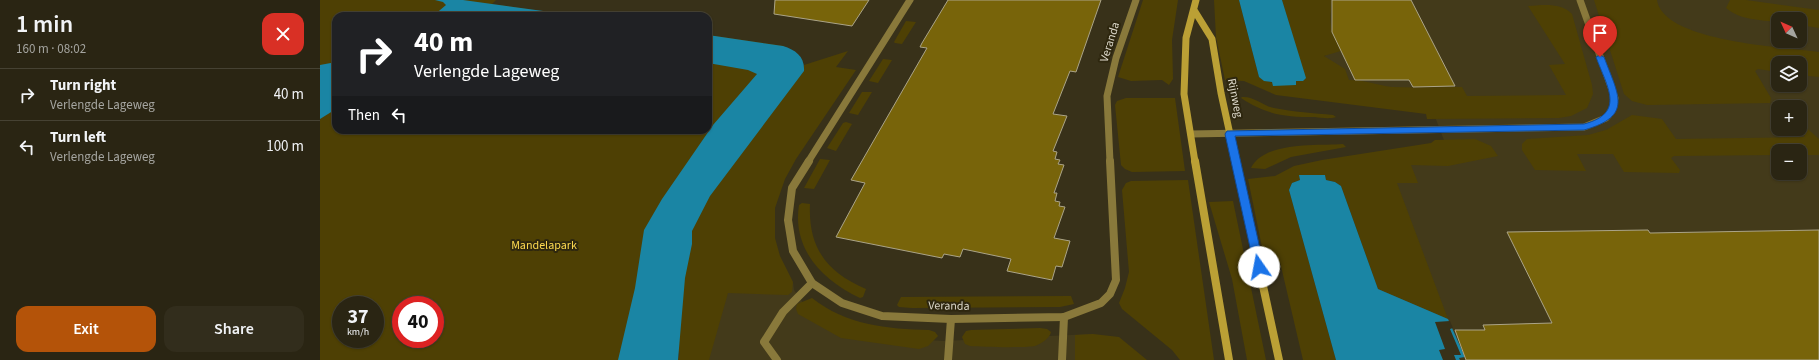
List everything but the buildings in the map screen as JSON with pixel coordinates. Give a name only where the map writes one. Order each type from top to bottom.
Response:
[{"type":"street","name":"Veranda","points":[[910,0],[792,188],[788,220],[793,250],[812,283],[842,303],[882,316],[951,319],[1064,317],[1101,303],[1110,294],[1116,280],[1106,96],[1116,58],[1136,0]]},
{"type":"street","points":[[1196,0],[1186,38],[1184,94],[1208,245],[1230,360]]},
{"type":"street","points":[[1191,134],[1584,127],[1598,124],[1609,116],[1614,108],[1615,98],[1580,0]]},
{"type":"street","name":"Rijnweg","points":[[1194,10],[1212,38],[1230,134],[1279,360]]},
{"type":"street","points":[[777,360],[764,342],[783,312],[812,283]]},
{"type":"street","points":[[1062,360],[1064,317]]},
{"type":"street","points":[[948,360],[951,319]]},
{"type":"shaded area","points":[[1332,0],[1819,0],[1819,360],[1460,360],[1459,358],[1464,357],[1378,289],[1367,159],[1450,156],[1432,109],[1306,78],[1337,42],[1331,28]]},
{"type":"shaded area","points":[[793,282],[794,290],[810,313],[848,335],[943,341],[1093,334],[1095,360],[678,360],[685,290]]},
{"type":"green space","name":"Mandelapark","points":[[320,0],[496,0],[492,4],[547,12],[332,12],[332,134],[712,134],[712,36],[784,46],[794,82],[804,71],[804,65],[848,51],[836,67],[856,70],[796,159],[785,179],[775,208],[775,238],[780,256],[793,282],[792,292],[788,295],[728,293],[709,360],[678,360],[680,351],[674,360],[320,360]]},
{"type":"green space","points":[[1143,0],[1178,0],[1172,40],[1173,79],[1169,85],[1162,80],[1131,81],[1118,77]]},
{"type":"green space","points":[[1214,0],[1239,0],[1259,77],[1272,83],[1296,85],[1296,81],[1303,81],[1305,78],[1282,0],[1332,0],[1331,26],[1335,38],[1344,50],[1324,56],[1345,69],[1349,80],[1392,87],[1462,87],[1467,96],[1566,95],[1549,65],[1565,64],[1528,6],[1557,6],[1568,10],[1572,14],[1592,85],[1593,94],[1587,108],[1571,116],[1559,118],[1427,119],[1426,114],[1276,95],[1244,81],[1225,80],[1216,37]]},
{"type":"green space","points":[[1594,0],[1657,0],[1664,14],[1680,25],[1702,34],[1728,40],[1771,46],[1771,48],[1786,48],[1819,52],[1819,77],[1807,76],[1807,56],[1771,56],[1771,71],[1758,69],[1755,71],[1771,98],[1770,103],[1647,105],[1632,101],[1624,94]]},
{"type":"green space","points":[[1730,0],[1746,0],[1819,10],[1819,28],[1807,26],[1807,12],[1771,12],[1771,21],[1744,17],[1726,8]]},
{"type":"green space","points":[[906,21],[916,22],[902,44],[895,43],[894,42]]},
{"type":"green space","points":[[883,59],[892,60],[878,83],[869,81]]},
{"type":"green space","points":[[862,92],[872,92],[858,115],[849,113]]},
{"type":"green space","points":[[1126,98],[1175,98],[1185,171],[1132,172],[1125,169],[1121,165],[1115,105],[1117,101]]},
{"type":"green space","points":[[1241,98],[1251,98],[1274,108],[1333,115],[1336,117],[1326,118],[1276,114],[1250,104]]},
{"type":"green space","points":[[1632,115],[1662,119],[1676,139],[1805,137],[1804,136],[1807,136],[1807,128],[1819,139],[1819,155],[1807,155],[1807,144],[1771,144],[1771,155],[1674,156],[1671,158],[1680,170],[1679,173],[1624,172],[1613,154],[1577,154],[1586,171],[1535,170],[1522,150],[1522,144],[1527,139],[1588,135],[1606,130]]},
{"type":"green space","points":[[846,122],[852,124],[836,151],[827,148],[843,123]]},
{"type":"green space","points":[[1475,139],[1491,146],[1498,156],[1448,166],[1411,165],[1418,183],[1397,183],[1448,319],[1378,289],[1341,186],[1335,182],[1326,180],[1325,175],[1299,175],[1300,180],[1292,183],[1289,190],[1336,360],[1303,360],[1280,262],[1263,252],[1248,179],[1275,176],[1294,166],[1322,160],[1431,143],[1435,140]]},
{"type":"green space","points":[[1343,144],[1346,147],[1291,157],[1265,169],[1251,168],[1258,159],[1267,153],[1279,149],[1306,145]]},
{"type":"green space","points":[[820,159],[830,160],[814,189],[804,188]]},
{"type":"green space","points":[[1188,180],[1214,360],[1180,360],[1172,350],[1122,309],[1119,303],[1129,272],[1122,190],[1126,183],[1131,181]]},
{"type":"green space","points":[[1233,201],[1266,360],[1247,360],[1232,279],[1209,202]]},
{"type":"green space","points":[[802,203],[810,204],[812,233],[822,256],[840,275],[866,289],[863,297],[860,298],[846,291],[833,282],[822,272],[805,249],[800,236],[798,221],[799,205]]},
{"type":"green space","points":[[1071,296],[1074,304],[1060,307],[912,308],[899,307],[897,305],[901,297]]},
{"type":"green space","points":[[812,298],[825,307],[853,320],[882,327],[929,330],[935,332],[938,336],[928,346],[919,349],[841,338],[798,314],[796,309],[797,304]]},
{"type":"green space","points":[[1047,329],[1051,332],[1049,336],[1040,344],[1030,347],[970,346],[965,344],[962,337],[966,331],[971,330]]},
{"type":"green space","points":[[1093,334],[1119,337],[1147,360],[1075,360],[1075,335]]},
{"type":"water","points":[[435,0],[463,0],[551,12],[438,12],[446,5],[443,2]]},
{"type":"water","points":[[1239,0],[1282,0],[1306,78],[1303,81],[1296,81],[1296,85],[1273,86],[1272,82],[1264,81],[1259,77]]},
{"type":"water","points":[[712,36],[783,46],[796,52],[801,58],[804,66],[804,71],[710,196],[692,231],[692,244],[685,278],[678,360],[618,360],[635,288],[644,230],[662,199],[707,134],[712,134],[713,125],[757,74],[748,70],[712,64]]},
{"type":"water","points":[[332,63],[332,112],[320,119],[320,65]]},
{"type":"water","points":[[1299,175],[1325,175],[1326,180],[1335,182],[1341,186],[1378,289],[1448,319],[1465,357],[1459,358],[1460,360],[1336,360],[1289,190],[1292,183],[1300,180]]},
{"type":"pier","points":[[1450,321],[1453,328],[1450,329],[1461,355],[1454,355],[1456,360],[1443,360],[1439,350],[1445,349],[1435,322]]},
{"type":"route","points":[[1259,267],[1230,134],[1584,127],[1598,124],[1609,116],[1614,108],[1615,98],[1600,57]]}]
